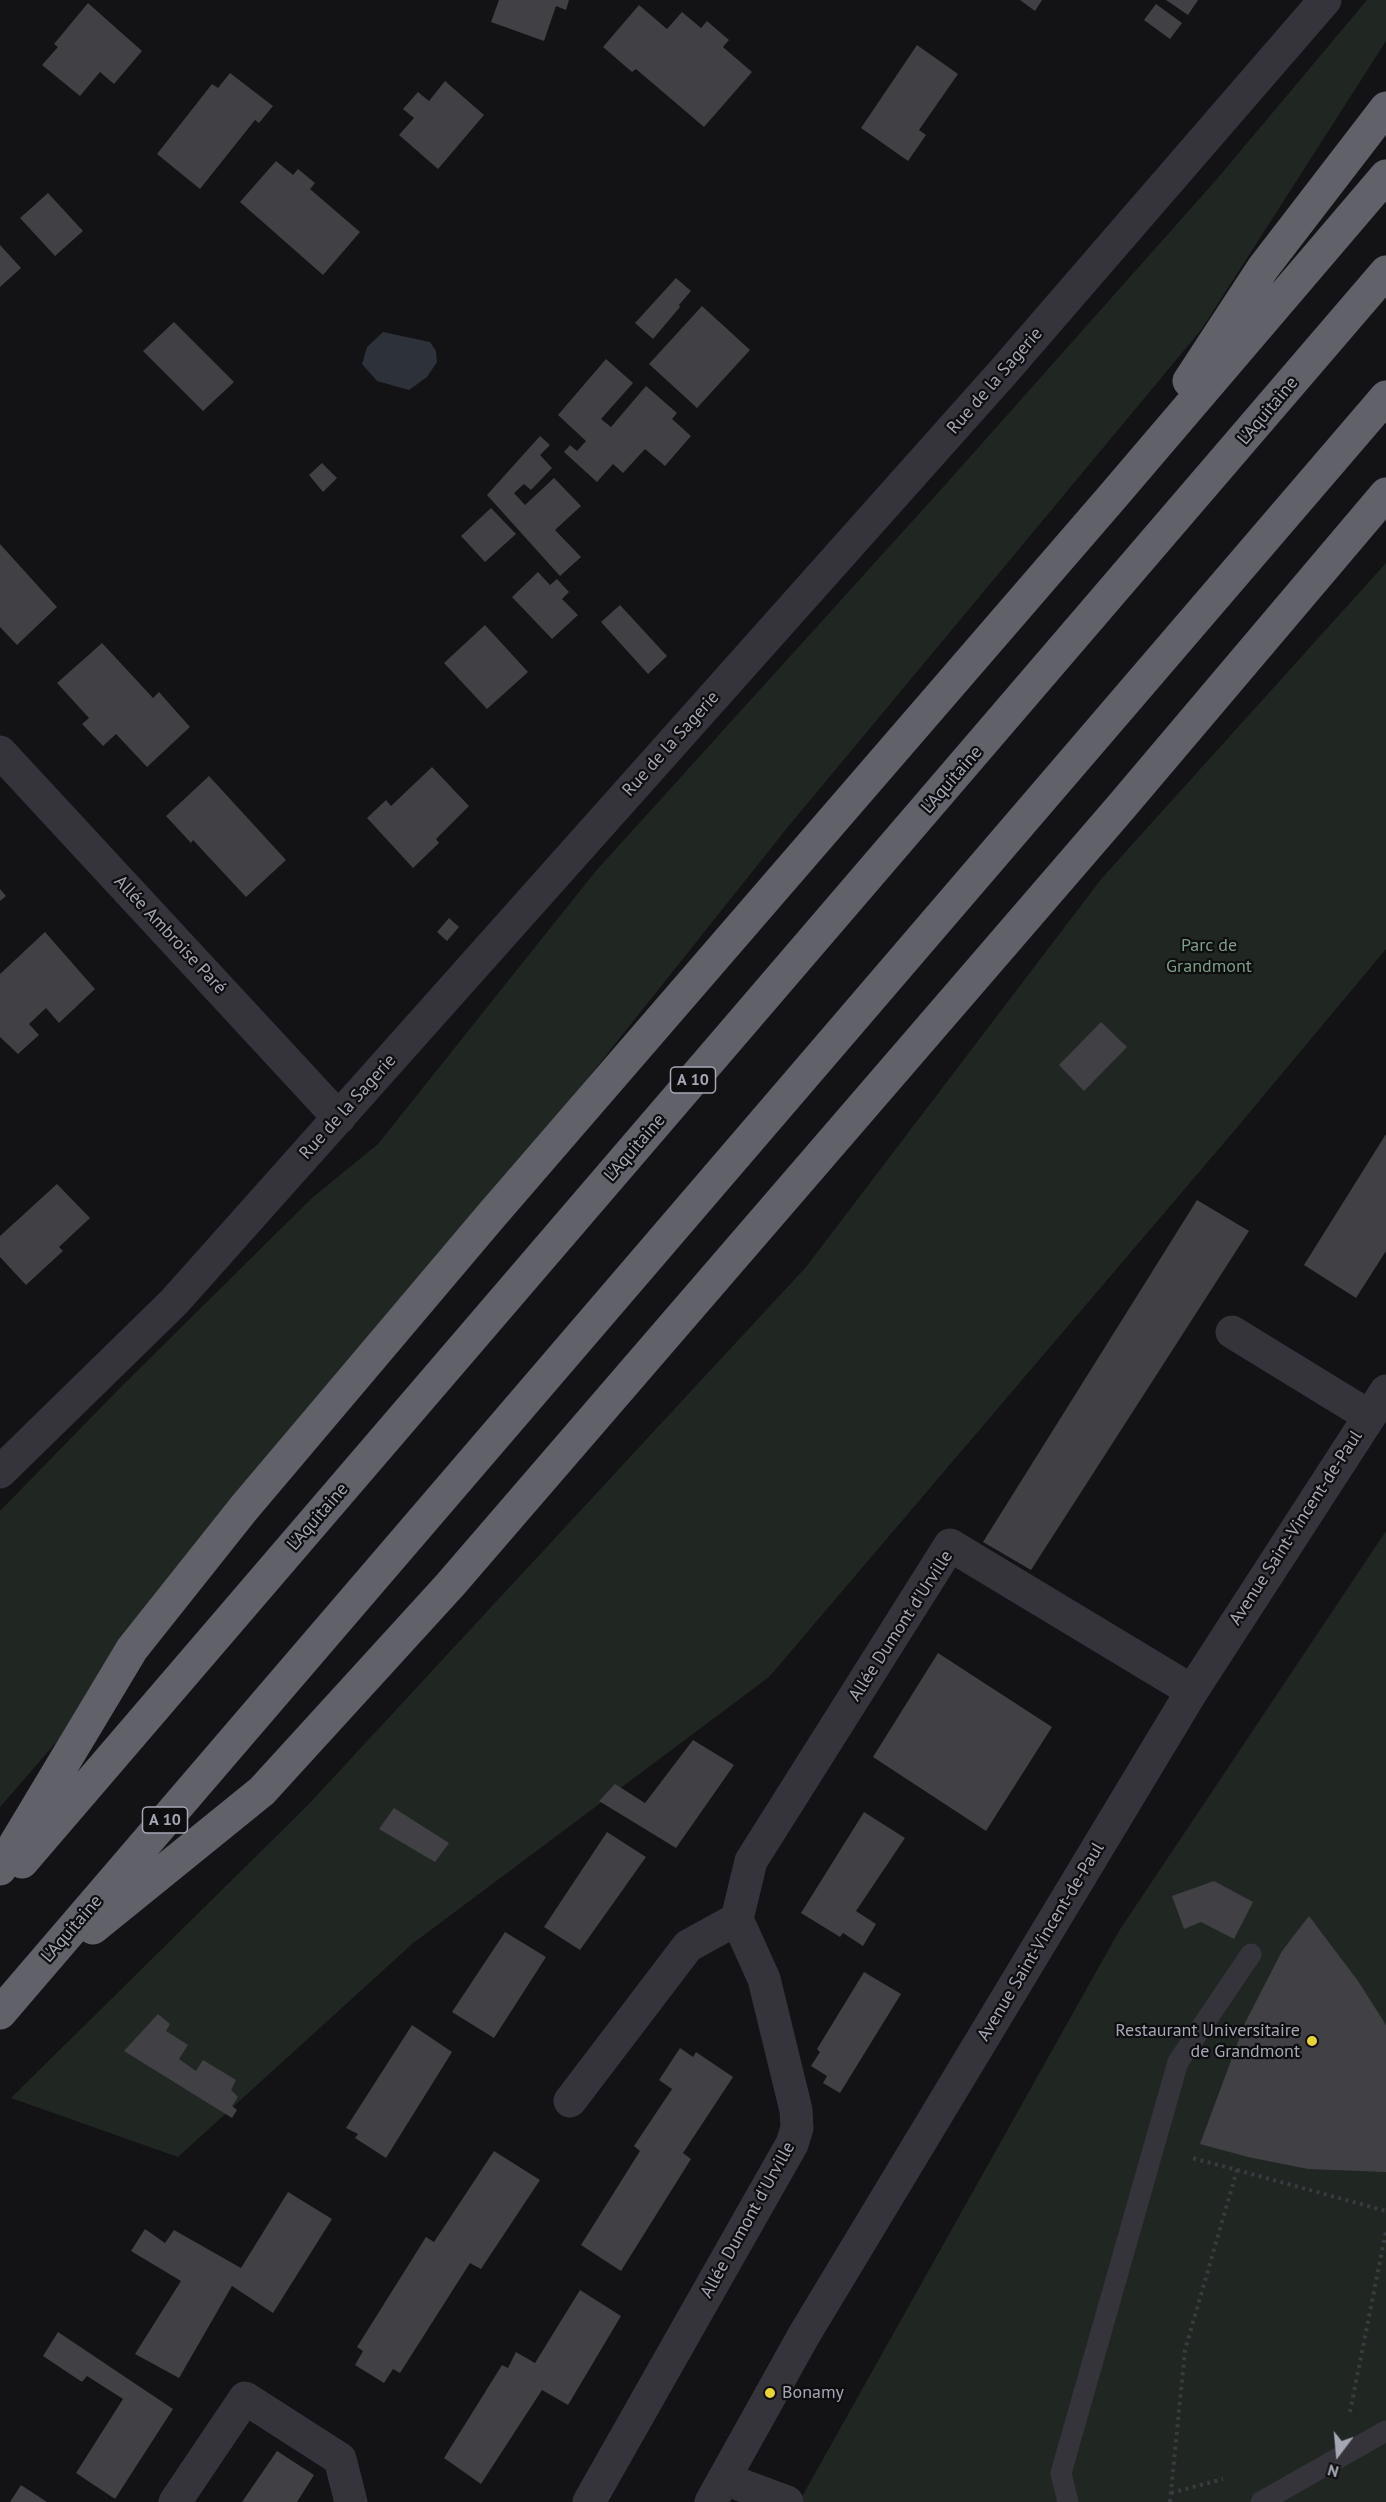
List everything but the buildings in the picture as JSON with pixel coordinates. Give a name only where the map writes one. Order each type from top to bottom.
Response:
[{"type":"highway","points":[[1113,496],[1263,268],[1386,108]]},
{"type":"highway","points":[[0,1869],[132,1649],[244,1508],[490,1217],[1113,496],[1386,176]]},
{"type":"highway","name":"L'Aquitaine","points":[[0,1888],[1386,272]]},
{"type":"highway","name":"L'Aquitaine","points":[[0,2013],[1386,397]]},
{"type":"highway","points":[[28,1980],[262,1791],[573,1445],[1382,500]]},
{"type":"street","name":"Rue de la Sagerie","points":[[0,1472],[174,1302],[1004,371],[1325,0]]},
{"type":"street","name":"Allée Ambroise Paré","points":[[0,752],[339,1118]]},
{"type":"street","points":[[1233,1332],[1377,1403]]},
{"type":"street","name":"Avenue Saint-Vincent-de-Paul","points":[[718,2491],[804,2335],[1192,1691],[1377,1403]]},
{"type":"street","name":"Allée Dumont d'Urville","points":[[589,2502],[792,2144],[797,2128],[796,2110],[764,1979],[736,1919],[751,1861],[950,1545],[1192,1691]]},
{"type":"street","points":[[570,2101],[688,1946],[736,1919]]},
{"type":"street","points":[[175,2502],[245,2398],[340,2459],[351,2502]]},
{"type":"street","points":[[718,2491],[787,2502]]},
{"type":"lane","points":[[1068,2502],[1061,2473],[1178,2062],[1251,1954]]},
{"type":"lane","points":[[1261,2502],[1386,2431]]},
{"type":"path","points":[[1192,2158],[1386,2211]]},
{"type":"path","points":[[1170,2502],[1185,2350],[1237,2170]]},
{"type":"path","points":[[1352,2418],[1349,2410],[1386,2231]]},
{"type":"path","points":[[1171,2493],[1223,2479]]},
{"type":"green space","points":[[1367,0],[1386,0],[1386,41],[1201,330],[787,828],[92,1701],[0,1807],[0,1511],[119,1389],[312,1198],[378,1144],[595,872],[946,484],[1217,179]]},
{"type":"green space","name":"Parc de Grandmont","points":[[1386,563],[1386,949],[769,1677],[412,1944],[178,2157],[11,2098],[307,1806],[806,1267],[1102,878]]},
{"type":"green space","points":[[1386,1531],[1386,2502],[799,2502],[1119,1931]]},
{"type":"shaded area","points":[[383,332],[430,342],[436,351],[437,362],[427,377],[409,390],[377,381],[362,364],[367,347]]},
{"type":"place","name":"Restaurant Universitaire de Grandmont","points":[[1312,2041]]},
{"type":"place","name":"Bonamy","points":[[770,2393]]}]
